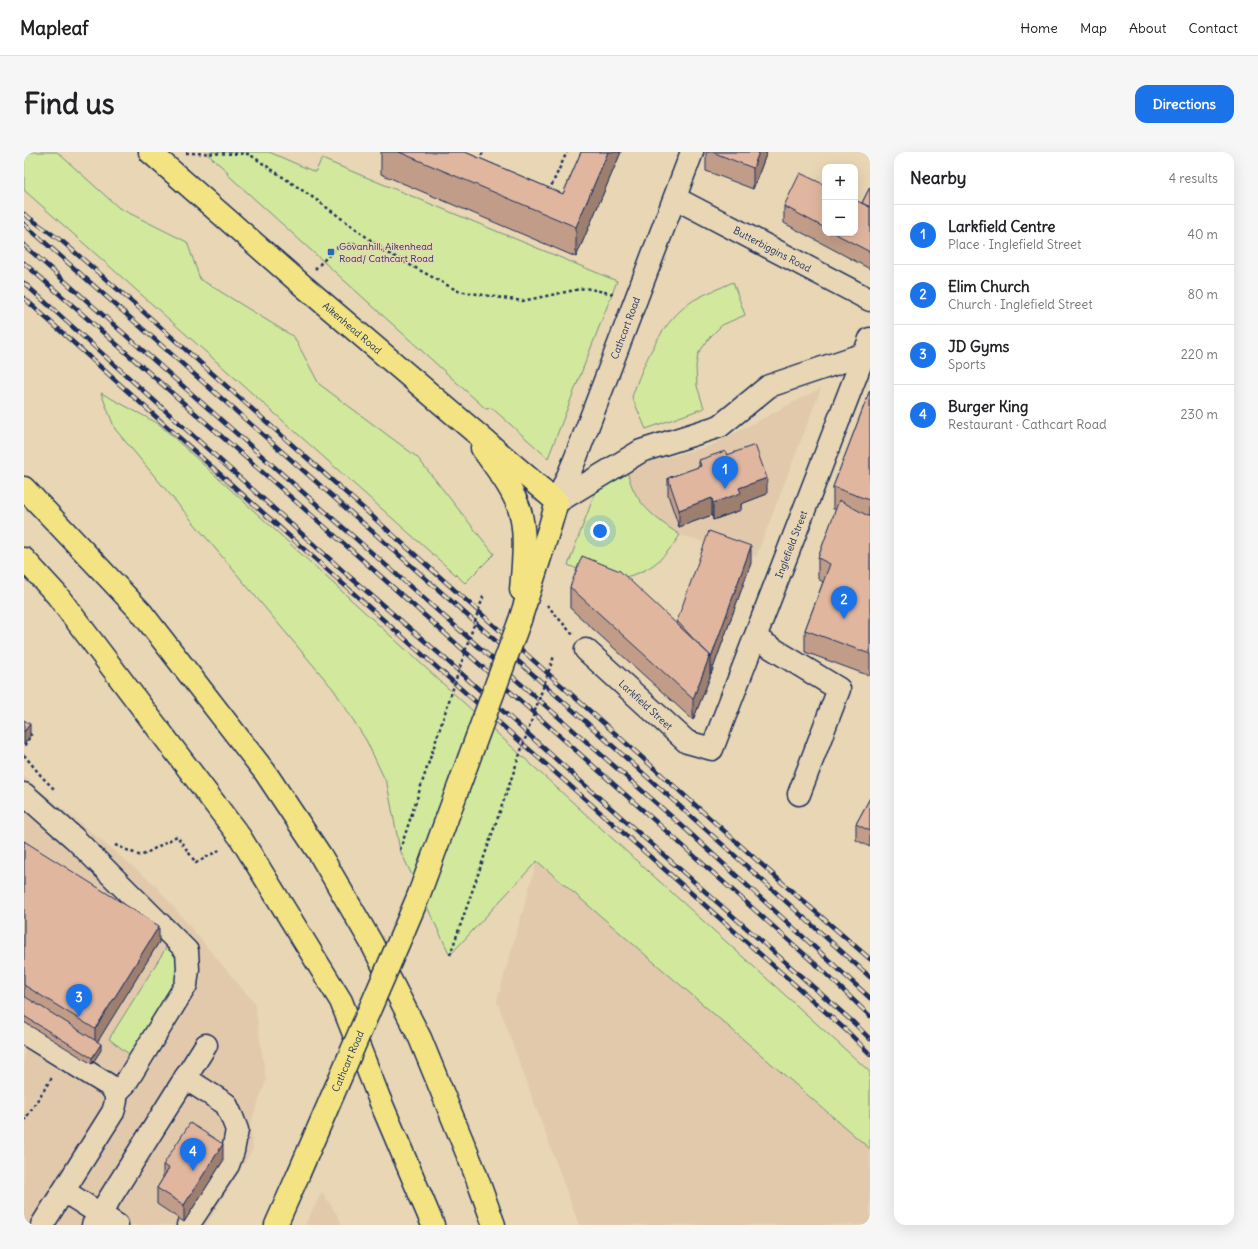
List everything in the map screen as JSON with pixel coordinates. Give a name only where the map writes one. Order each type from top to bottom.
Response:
[{"type":"main road","name":"Aikenhead Road","points":[[151,152],[301,284],[557,502]]},
{"type":"main road","points":[[467,426],[512,492],[519,508],[522,527],[523,559],[520,620]]},
{"type":"main road","points":[[24,488],[141,612],[265,772],[321,856],[371,942],[420,1038],[474,1170],[494,1225]]},
{"type":"main road","name":"Cathcart Road","points":[[276,1225],[418,897],[520,620],[557,502]]},
{"type":"main road","points":[[24,559],[58,595],[240,838],[341,1001],[379,1098],[433,1225]]},
{"type":"street","name":"Cathcart Road","points":[[557,502],[576,457],[692,152]]},
{"type":"street","name":"Butterbiggins Road","points":[[675,198],[870,300]]},
{"type":"street","points":[[557,502],[641,450],[720,426],[769,386],[867,347]]},
{"type":"street","name":"Inglefield Street","points":[[712,749],[867,347]]},
{"type":"street","points":[[755,638],[839,689],[799,794]]},
{"type":"street","name":"Larkfield Street","points":[[586,650],[687,742],[712,749]]},
{"type":"street","points":[[24,794],[74,838],[187,951],[188,969],[186,985],[125,1084],[116,1093]]},
{"type":"street","points":[[24,1033],[110,1086],[116,1093],[114,1112],[42,1225]]},
{"type":"street","points":[[64,1191],[103,1221],[185,1078],[206,1045]]},
{"type":"street","points":[[185,1078],[226,1104],[237,1130],[233,1151],[228,1165],[188,1225]]},
{"type":"path","points":[[151,152],[249,154],[318,201],[388,253],[458,291],[522,302],[585,288],[636,298]]},
{"type":"path","points":[[476,166],[483,152]]},
{"type":"path","points":[[547,197],[567,152]]},
{"type":"path","points":[[301,284],[336,248],[352,243],[388,253]]},
{"type":"path","points":[[531,587],[586,650]]},
{"type":"path","points":[[400,850],[484,594]]},
{"type":"path","points":[[450,955],[554,656]]},
{"type":"path","points":[[24,730],[31,735],[24,746]]},
{"type":"path","points":[[24,755],[42,777],[58,793]]},
{"type":"path","points":[[112,844],[142,856],[178,836],[196,863],[240,838]]},
{"type":"path","points":[[24,1121],[64,1058]]},
{"type":"shaded area","points":[[821,388],[756,557],[680,535],[657,520],[633,490],[626,468],[710,446]]},
{"type":"shaded area","points":[[24,777],[155,885],[255,1004],[266,1081],[250,1125],[253,1149],[206,1225],[24,1225]]},
{"type":"shaded area","points":[[537,861],[870,1149],[870,1225],[579,1225],[497,1001]]},
{"type":"shaded area","points":[[322,1192],[337,1215],[342,1225],[305,1225]]},
{"type":"green space","points":[[24,152],[57,152],[119,208],[187,242],[200,279],[294,337],[319,384],[417,457],[494,554],[465,583],[24,190]]},
{"type":"green space","points":[[205,152],[269,152],[315,172],[322,159],[617,281],[548,458],[492,408],[486,409],[227,174],[228,172]]},
{"type":"green space","points":[[733,282],[745,315],[722,325],[710,337],[698,354],[696,366],[697,386],[704,408],[646,429],[632,397],[648,356],[663,330],[683,308],[694,300]]},
{"type":"green space","points":[[101,393],[159,424],[870,1072],[870,1149],[537,861],[450,955],[400,850],[387,784],[366,740],[334,690],[115,429]]},
{"type":"green space","points":[[626,468],[633,489],[642,503],[660,520],[680,535],[669,550],[657,562],[643,571],[625,577],[613,579],[604,578],[588,574],[568,565],[598,485],[618,478],[617,471]]},
{"type":"green space","points":[[166,948],[175,957],[178,979],[133,1057],[109,1039]]},
{"type":"building","points":[[399,152],[465,152],[563,194],[581,152],[608,152],[576,227]]},
{"type":"building","points":[[712,152],[759,152],[753,168]]},
{"type":"building","points":[[800,173],[822,184],[822,226],[784,206]]},
{"type":"building","points":[[870,187],[870,207],[862,203]]},
{"type":"building","points":[[858,201],[870,207],[870,252],[840,236],[858,236]]},
{"type":"building","points":[[870,390],[870,499],[869,500],[833,487]]},
{"type":"building","points":[[755,445],[767,478],[739,488],[741,493],[713,503],[712,498],[679,510],[668,478],[701,466],[699,460],[725,451],[727,455]]},
{"type":"building","points":[[839,500],[870,517],[870,654],[805,630],[830,564],[818,558]]},
{"type":"building","points":[[709,531],[751,546],[711,658],[710,655],[677,621]]},
{"type":"building","points":[[582,556],[620,571],[710,655],[693,699],[570,587]]},
{"type":"building","points":[[24,720],[30,724],[24,732]]},
{"type":"building","points":[[870,798],[870,831],[856,824]]},
{"type":"building","points":[[24,841],[159,926],[95,1029],[24,985]]},
{"type":"building","points":[[24,996],[101,1044],[92,1058],[24,1016]]},
{"type":"building","points":[[190,1123],[223,1144],[184,1205],[157,1188],[169,1168],[163,1165]]},
{"type":"railway","points":[[24,214],[63,242],[138,307],[787,887],[870,959]]},
{"type":"railway","points":[[24,224],[458,607],[870,977]]},
{"type":"railway","points":[[24,245],[680,824],[870,998]]},
{"type":"railway","points":[[24,263],[358,556],[822,970],[870,1016]]},
{"type":"railway","points":[[24,283],[343,571],[442,656],[579,780],[854,1023],[870,1039]]},
{"type":"railway","points":[[24,298],[332,574],[848,1032],[870,1054]]},
{"type":"place","name":"Govanhill, Aikenhead Road/ Cathcart Road","points":[[331,252]]},
{"type":"place","name":"Larkfield Centre","points":[[725,489]]},
{"type":"place","name":"Elim Church","points":[[844,619]]},
{"type":"place","name":"JD Gyms","points":[[79,1017]]},
{"type":"place","name":"Burger King","points":[[193,1171]]}]
